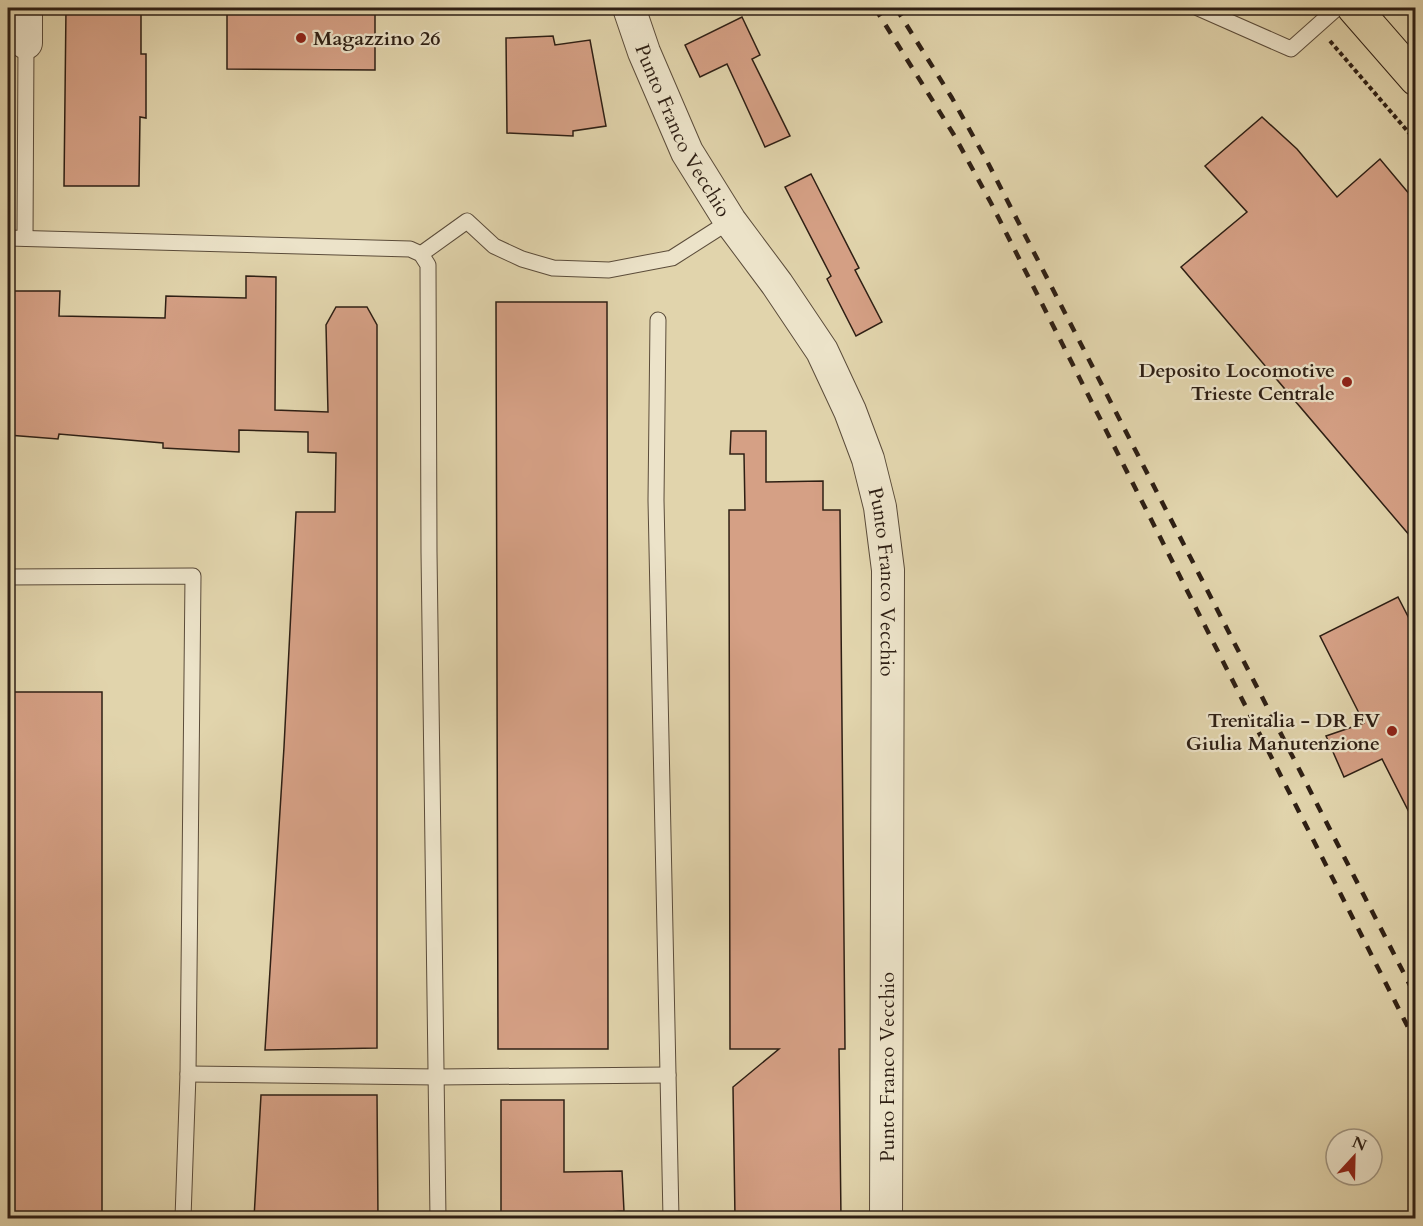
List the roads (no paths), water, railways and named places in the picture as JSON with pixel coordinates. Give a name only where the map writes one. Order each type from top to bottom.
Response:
[{"type":"main road","points":[[1354,8],[1416,79]]},
{"type":"street","points":[[17,43],[26,8]]},
{"type":"street","name":"Punto Franco Vecchio","points":[[629,8],[687,152],[730,221],[777,284],[822,351],[850,411],[868,459],[880,507],[888,570],[886,1218]]},
{"type":"lane","points":[[1198,8],[1291,49],[1337,8]]},
{"type":"lane","points":[[17,43],[25,238]]},
{"type":"lane","points":[[421,254],[467,221],[494,246],[522,259],[553,268],[609,270],[672,258],[730,221]]},
{"type":"lane","points":[[8,238],[410,249],[421,254],[428,265],[429,552],[438,1218]]},
{"type":"lane","points":[[658,320],[656,512],[671,1218]]},
{"type":"lane","points":[[8,576],[194,576],[188,1074],[183,1218]]},
{"type":"lane","points":[[188,1074],[437,1077],[668,1074]]},
{"type":"railway","points":[[875,8],[954,135],[991,203],[1416,1043]]},
{"type":"railway","points":[[896,8],[952,98],[988,163],[1416,997]]},
{"type":"place","name":"Magazzino 26","points":[[301,38]]},
{"type":"place","name":"Deposito Locomotive Trieste Centrale","points":[[1347,382]]},
{"type":"place","name":"Trenitalia - DR FV Giulia Manutenzione","points":[[1392,731]]}]
